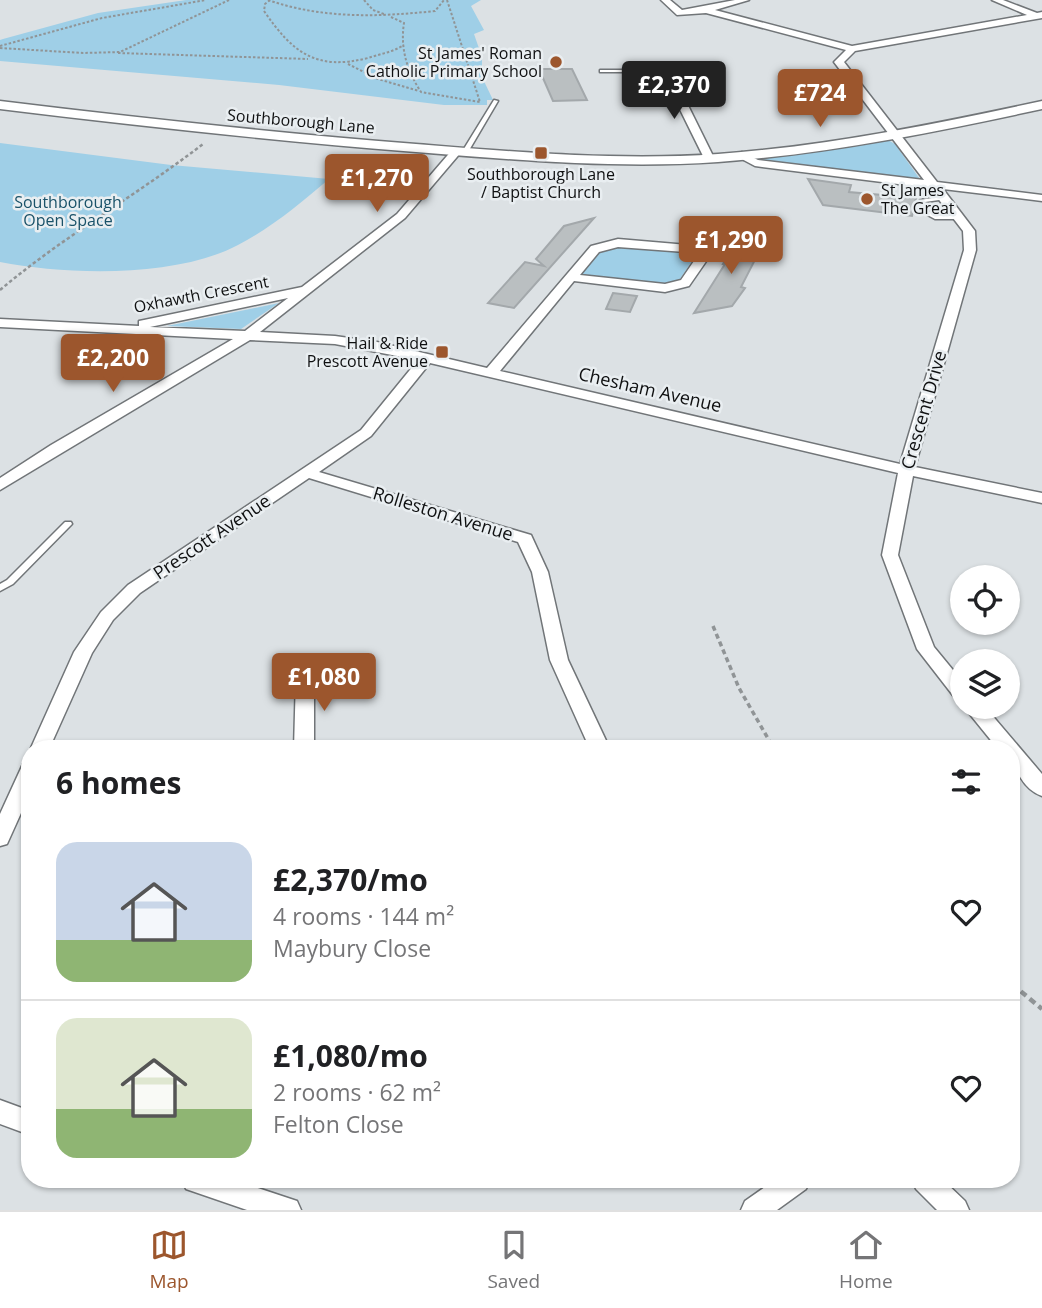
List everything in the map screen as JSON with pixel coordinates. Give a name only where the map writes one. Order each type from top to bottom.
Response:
[{"type":"street","points":[[665,0],[680,13],[746,0]]},
{"type":"street","points":[[996,0],[1039,16]]},
{"type":"street","points":[[706,10],[852,49],[1039,16]]},
{"type":"street","name":"Crescent Drive","points":[[852,49],[839,62],[969,230],[970,250],[906,470],[890,555],[926,649],[950,678]]},
{"type":"street","points":[[666,71],[709,158]]},
{"type":"street","name":"Southborough Lane","points":[[0,105],[218,131],[599,161],[742,155],[897,134],[1042,105]]},
{"type":"street","name":"Oxhawth Crescent","points":[[0,323],[247,336],[401,216],[461,151]]},
{"type":"street","points":[[742,155],[755,163],[1042,198]]},
{"type":"street","points":[[491,372],[569,277],[595,249],[618,243],[688,248],[701,260],[685,283],[664,288],[569,277]]},
{"type":"street","name":"Oxhawth Crescent","points":[[99,329],[195,315],[309,289]]},
{"type":"street","points":[[0,485],[55,448],[247,336]]},
{"type":"street","name":"Chesham Avenue","points":[[247,336],[335,340],[427,358],[906,470],[1042,498]]},
{"type":"street","name":"Prescott Avenue","points":[[43,740],[83,652],[107,616],[134,589],[366,433],[427,358]]},
{"type":"street","name":"Rolleston Avenue","points":[[307,474],[525,539],[540,572],[559,660],[596,740]]},
{"type":"street","points":[[303,740],[305,677]]},
{"type":"street","points":[[984,719],[1002,740]]},
{"type":"street","points":[[1020,762],[1042,788]]},
{"type":"street","points":[[0,838],[21,790]]},
{"type":"street","points":[[0,1112],[21,1120]]},
{"type":"street","points":[[240,1188],[288,1210]]},
{"type":"street","points":[[754,1210],[786,1188]]},
{"type":"street","points":[[933,1188],[956,1210]]},
{"type":"lane","points":[[602,71],[666,71]]},
{"type":"lane","points":[[461,151],[496,102]]},
{"type":"lane","points":[[944,198],[922,201],[921,210],[935,217],[959,218]]},
{"type":"lane","points":[[0,588],[10,582],[68,524]]},
{"type":"path","points":[[0,47],[102,18],[206,0]]},
{"type":"path","points":[[116,52],[229,0]]},
{"type":"path","points":[[308,59],[293,47],[264,11],[269,0],[295,11],[366,18],[435,11],[446,0],[480,102]]},
{"type":"path","points":[[365,0],[373,10],[404,23],[406,65],[411,79],[421,92]]},
{"type":"path","points":[[0,47],[116,52],[139,57],[204,55],[346,63],[404,45]]},
{"type":"path","points":[[346,63],[390,83],[421,92],[480,102]]},
{"type":"path","points":[[475,109],[480,102]]},
{"type":"path","points":[[0,290],[27,266],[177,165],[218,131]]},
{"type":"path","points":[[713,625],[739,688],[769,740]]},
{"type":"path","points":[[1020,991],[1042,1009]]},
{"type":"green space","points":[[186,0],[481,0],[471,6],[484,30],[474,34],[482,57],[482,77],[493,100],[487,100],[487,105],[444,105],[279,85],[0,61],[0,40],[3,39],[98,13]]},
{"type":"green space","points":[[888,140],[895,144],[922,182],[761,161],[756,157]]},
{"type":"green space","name":"Southborough Open Space","points":[[0,143],[171,165],[329,179],[262,231],[213,256],[184,263],[121,271],[27,266],[0,262]]},
{"type":"green space","points":[[621,247],[677,250],[692,261],[678,282],[659,284],[581,274],[600,252]]},
{"type":"green space","points":[[279,303],[241,329],[167,326]]},
{"type":"building","points":[[539,69],[572,69],[587,100],[553,101]]},
{"type":"building","name":"St James The Great","points":[[808,179],[851,185],[849,192],[916,198],[912,216],[823,205]]},
{"type":"building","points":[[594,218],[514,308],[488,303],[525,262],[544,266],[536,259],[564,226]]},
{"type":"building","points":[[740,234],[761,248],[741,287],[745,288],[732,306],[694,313],[725,264]]},
{"type":"building","points":[[613,293],[637,296],[630,312],[606,309]]},
{"type":"place","name":"St James' Roman Catholic Primary School","points":[[556,62]]},
{"type":"place","name":"Southborough Lane / Baptist Church","points":[[541,153]]},
{"type":"place","name":"St James The Great","points":[[867,199]]},
{"type":"place","name":"Hail & Ride Prescott Avenue","points":[[442,352]]}]
